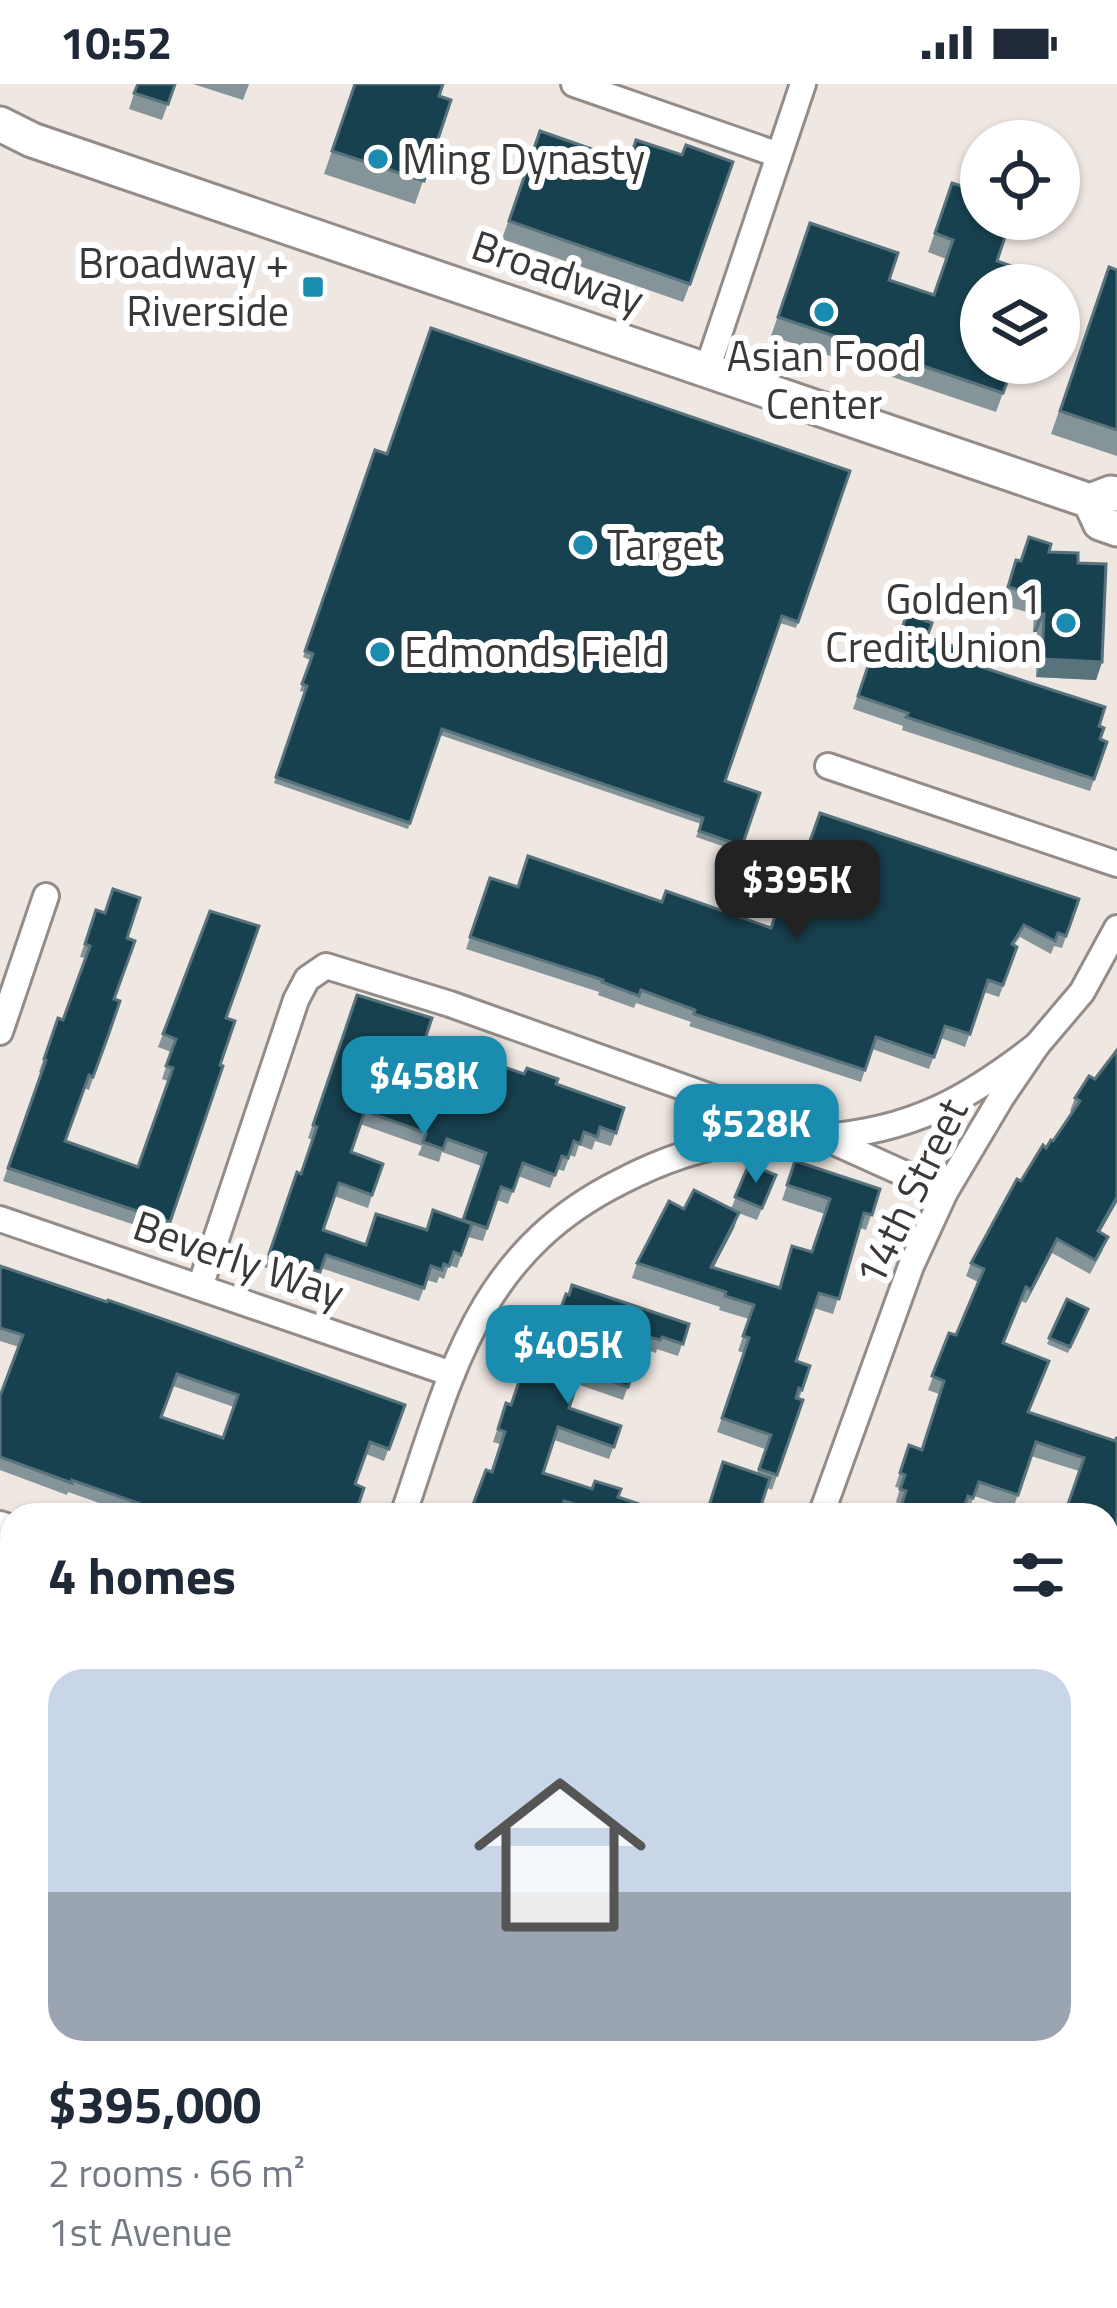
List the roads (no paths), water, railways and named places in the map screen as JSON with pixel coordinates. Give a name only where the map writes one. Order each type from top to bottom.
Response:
[{"type":"main road","name":"Broadway","points":[[0,124],[53,148],[707,370],[1103,498],[1100,524],[1117,529]]},
{"type":"street","points":[[574,84],[779,155]]},
{"type":"street","points":[[707,370],[803,84]]},
{"type":"street","points":[[828,766],[1117,864]]},
{"type":"street","points":[[0,1032],[46,896]]},
{"type":"street","name":"14th Street","points":[[825,1503],[911,1266],[945,1192],[1001,1098],[1082,992],[1117,928]]},
{"type":"street","points":[[200,1287],[296,1000],[307,979],[333,966],[823,1137],[945,1192]]},
{"type":"street","points":[[407,1503],[452,1374],[494,1288],[524,1250],[561,1216],[654,1164],[705,1146],[823,1137],[905,1123],[990,1082],[1037,1046]]},
{"type":"street","name":"Beverly Way","points":[[0,1219],[452,1374]]},
{"type":"place","name":"Ming Dynasty","points":[[378,159]]},
{"type":"place","name":"Broadway + Riverside","points":[[313,287]]},
{"type":"place","name":"Asian Food Center","points":[[824,312]]},
{"type":"place","name":"Target","points":[[583,545]]},
{"type":"place","name":"Golden 1 Credit Union","points":[[1066,623]]},
{"type":"place","name":"Edmonds Field","points":[[380,652]]}]
